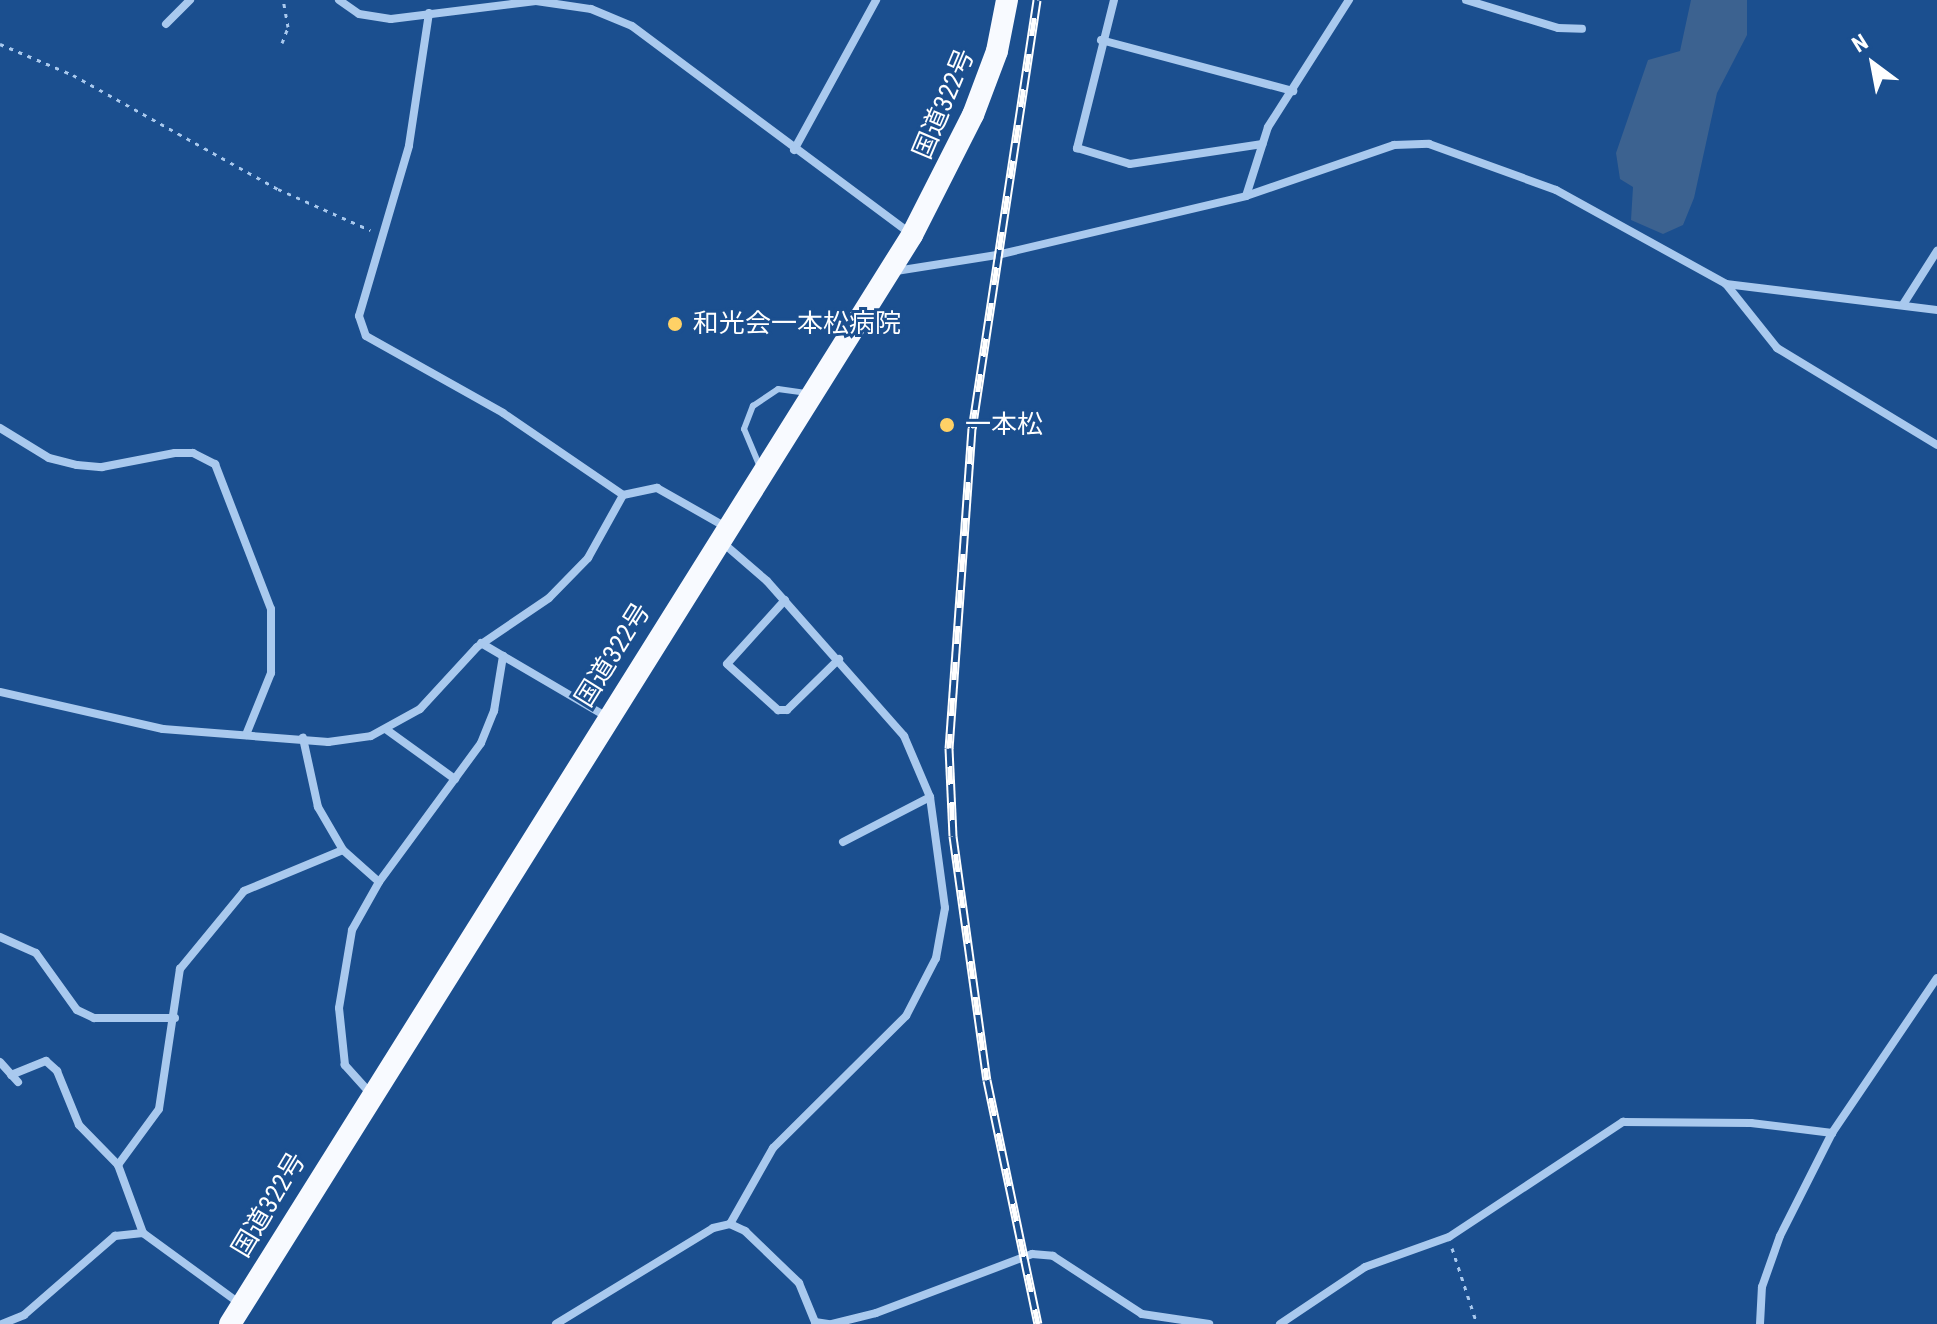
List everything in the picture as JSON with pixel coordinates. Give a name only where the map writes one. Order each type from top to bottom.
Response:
[{"type":"highway","name":"国道322号","points":[[235,1314],[809,393],[912,235],[973,115],[997,51],[1007,0]]},
{"type":"street","points":[[166,24],[190,0]]},
{"type":"street","points":[[339,0],[374,18],[536,1],[591,9],[632,26],[794,150],[912,235]]},
{"type":"street","points":[[794,150],[876,0]]},
{"type":"street","points":[[1114,0],[1101,40],[1077,148],[1130,164],[1263,144]]},
{"type":"street","points":[[1246,196],[1263,144],[1349,0]]},
{"type":"street","points":[[1466,0],[1558,28],[1582,29]]},
{"type":"street","points":[[429,13],[412,132],[359,316],[366,336],[503,413],[623,495],[657,488],[723,534],[839,659],[904,736],[930,797],[945,908],[944,930],[925,985],[906,1016],[773,1148],[730,1224]]},
{"type":"street","points":[[1101,40],[1293,91]]},
{"type":"street","points":[[887,272],[997,255],[1246,196],[1394,145],[1429,144],[1556,190],[1726,284],[1777,348],[1937,445]]},
{"type":"street","points":[[1904,303],[1937,251]]},
{"type":"street","points":[[1726,284],[1904,303],[1937,310]]},
{"type":"street","points":[[0,428],[49,458],[77,465],[102,467],[193,453],[215,464],[271,609],[271,673],[246,735]]},
{"type":"street","points":[[0,692],[163,729],[338,741],[387,730],[420,709],[481,643],[549,598],[576,572],[599,542],[623,495]]},
{"type":"street","points":[[785,600],[727,664],[778,710],[787,710],[839,659]]},
{"type":"street","points":[[481,643],[607,717]]},
{"type":"street","points":[[370,1093],[345,1065],[339,1008],[352,930],[379,882],[481,743],[494,711],[503,656]]},
{"type":"street","points":[[387,730],[455,779]]},
{"type":"street","points":[[303,738],[318,807],[343,850],[379,882]]},
{"type":"street","points":[[843,842],[930,797]]},
{"type":"street","points":[[118,1165],[159,1109],[180,969],[244,891],[343,850]]},
{"type":"street","points":[[0,937],[36,953],[77,1010],[94,1018],[175,1018]]},
{"type":"street","points":[[1760,1324],[1762,1287],[1780,1236],[1832,1133],[1937,978]]},
{"type":"street","points":[[0,1062],[14,1079],[46,1061],[57,1071],[79,1125],[118,1165],[143,1233],[235,1314]]},
{"type":"street","points":[[1280,1324],[1365,1267],[1449,1237],[1623,1122],[1751,1123],[1832,1133]]},
{"type":"street","points":[[556,1324],[713,1228],[730,1224],[745,1231],[799,1283],[815,1322],[831,1324],[876,1313],[1032,1254],[1053,1256],[1142,1314],[1209,1324]]},
{"type":"street","points":[[2,1324],[24,1315],[115,1236],[143,1233]]},
{"type":"lane","points":[[762,470],[744,429],[753,406],[778,389],[809,393]]},
{"type":"path","points":[[282,43],[288,27],[283,0]]},
{"type":"path","points":[[0,44],[73,75],[278,189],[385,234]]},
{"type":"path","points":[[1449,1237],[1477,1324]]},
{"type":"water","points":[[1691,0],[1747,0],[1747,35],[1717,93],[1694,198],[1683,225],[1663,234],[1631,220],[1633,187],[1620,179],[1616,153],[1648,60],[1680,51]]},
{"type":"railway","points":[[1037,0],[972,428],[949,748],[953,836],[987,1080],[1038,1324]]},
{"type":"place","name":"和光会一本松病院","points":[[675,324]]},
{"type":"place","name":"一本松","points":[[947,425]]}]
